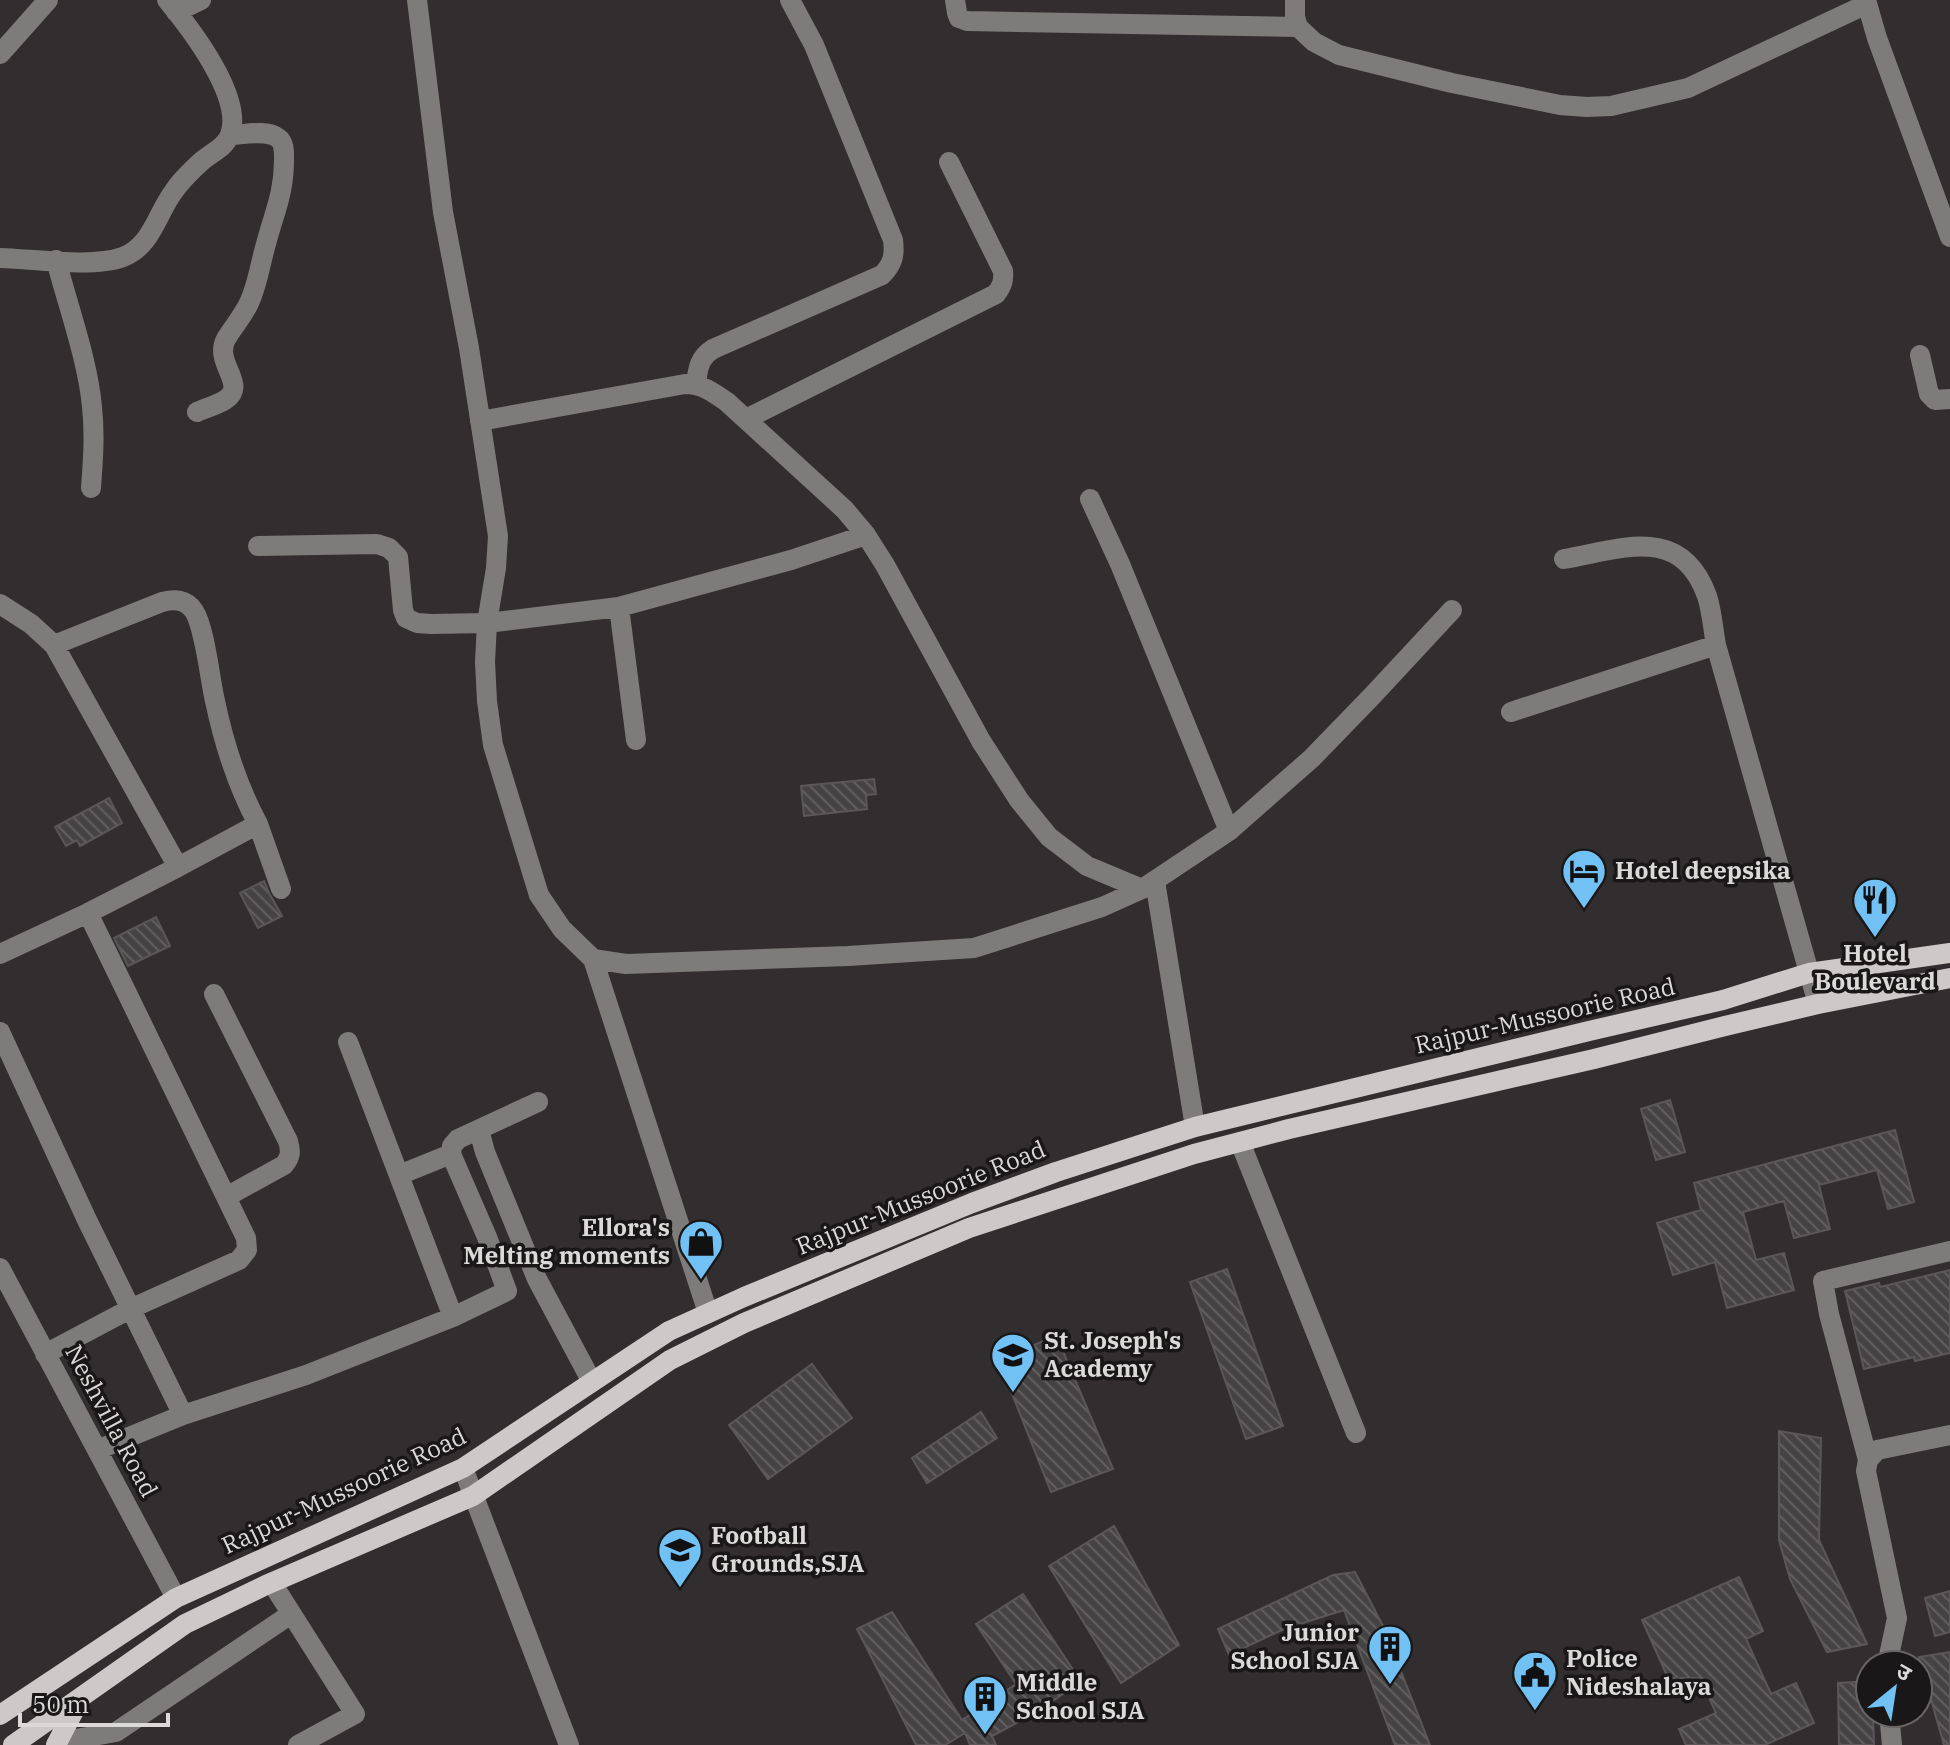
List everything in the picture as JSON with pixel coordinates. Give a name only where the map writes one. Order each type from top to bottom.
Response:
[{"type":"main road","name":"Rajpur-Mussoorie Road","points":[[0,1715],[176,1598],[463,1468],[669,1331],[972,1203],[1195,1127],[1723,1000],[1809,973],[1950,953]]},
{"type":"main road","name":"Rajpur-Mussoorie Road","points":[[13,1745],[185,1624],[473,1496],[670,1360],[744,1323],[969,1228],[1164,1163],[1240,1142],[1818,1004],[1950,978]]},
{"type":"main road","points":[[57,1743],[81,1697]]},
{"type":"street","points":[[0,54],[48,0]]},
{"type":"street","points":[[0,258],[86,262],[121,258],[140,248],[186,175],[219,150],[230,135],[232,111],[214,66],[193,32],[171,6],[201,0]]},
{"type":"street","points":[[417,0],[443,212],[469,348],[498,536],[485,662],[493,745],[539,895],[562,929],[593,959],[708,1313]]},
{"type":"street","points":[[696,384],[699,365],[705,354],[713,349],[882,275],[893,262],[893,240],[814,45],[790,0]]},
{"type":"street","points":[[955,0],[959,18],[967,21],[1298,27]]},
{"type":"street","points":[[1295,0],[1298,27],[1314,42],[1339,55],[1560,105],[1599,107],[1688,88],[1867,2],[1877,38],[1950,237]]},
{"type":"street","points":[[197,412],[228,399],[233,392],[234,383],[223,357],[223,346],[248,305],[260,274],[284,182],[284,153],[282,142],[276,136],[268,133],[230,135]]},
{"type":"street","points":[[746,419],[996,294],[1002,286],[1003,271],[949,162]]},
{"type":"street","points":[[56,260],[92,405],[94,441],[91,488]]},
{"type":"street","points":[[1920,355],[1929,394],[1935,400],[1950,399]]},
{"type":"street","points":[[480,421],[670,386],[696,384],[710,390],[845,510],[866,535],[981,741],[1019,800],[1049,837],[1087,866],[1148,885]]},
{"type":"street","points":[[1090,499],[1120,564],[1229,831]]},
{"type":"street","points":[[258,546],[377,544],[389,548],[398,557],[406,618],[431,624],[487,623],[619,607],[791,560],[866,535]]},
{"type":"street","points":[[1564,559],[1646,546],[1669,550],[1695,570],[1708,599],[1716,645],[1818,1004]]},
{"type":"street","points":[[54,645],[173,599],[184,601],[194,611],[200,624],[227,749],[281,889]]},
{"type":"street","points":[[0,604],[31,624],[54,645],[178,867]]},
{"type":"street","points":[[619,607],[636,740]]},
{"type":"street","points":[[593,959],[626,964],[974,948],[1102,907],[1148,885],[1229,831],[1312,758],[1452,610]]},
{"type":"street","points":[[1511,712],[1716,645]]},
{"type":"street","points":[[0,954],[88,913],[258,824]]},
{"type":"street","points":[[1148,885],[1195,1127]]},
{"type":"street","points":[[45,1354],[130,1309],[239,1260],[247,1250],[246,1238],[88,913]]},
{"type":"street","points":[[214,994],[291,1150],[284,1165],[226,1197]]},
{"type":"street","points":[[0,1032],[183,1415]]},
{"type":"street","points":[[348,1042],[453,1317]]},
{"type":"street","points":[[507,1291],[451,1154],[452,1146],[458,1139],[538,1102]]},
{"type":"street","points":[[479,1130],[537,1279],[592,1382]]},
{"type":"street","points":[[1240,1142],[1356,1433]]},
{"type":"street","points":[[399,1175],[451,1154]]},
{"type":"street","points":[[1890,1649],[1897,1618],[1866,1471],[1868,1460],[1823,1281],[1950,1251]]},
{"type":"street","name":"Neshvilla Road","points":[[0,1268],[176,1598]]},
{"type":"street","points":[[97,1450],[183,1415],[306,1375],[453,1317],[537,1279]]},
{"type":"street","points":[[1868,1460],[1877,1450],[1950,1435]]},
{"type":"street","points":[[463,1468],[569,1745]]},
{"type":"street","points":[[272,1583],[355,1714],[298,1745]]},
{"type":"street","points":[[57,1743],[116,1732],[291,1614]]},
{"type":"building","points":[[874,779],[876,794],[866,795],[867,809],[804,816],[801,786]]},
{"type":"building","points":[[109,798],[122,823],[80,846],[77,840],[66,846],[55,827]]},
{"type":"building","points":[[264,881],[282,916],[258,928],[240,893]]},
{"type":"building","points":[[156,917],[170,946],[128,966],[114,938]]},
{"type":"building","points":[[1670,1100],[1685,1152],[1656,1160],[1641,1109]]},
{"type":"building","points":[[1895,1130],[1914,1202],[1888,1209],[1877,1170],[1819,1185],[1830,1229],[1794,1238],[1784,1201],[1743,1212],[1756,1260],[1784,1253],[1794,1290],[1727,1308],[1715,1262],[1673,1275],[1657,1223],[1701,1210],[1694,1183]]},
{"type":"building","points":[[1227,1269],[1283,1426],[1246,1439],[1190,1282]]},
{"type":"building","points":[[1950,1270],[1950,1353],[1915,1361],[1914,1357],[1864,1369],[1845,1291],[1879,1283],[1880,1287]]},
{"type":"building","points":[[1056,1335],[1113,1469],[1051,1492],[999,1361]]},
{"type":"building","points":[[812,1364],[852,1418],[768,1479],[729,1425]]},
{"type":"building","points":[[981,1412],[997,1438],[927,1483],[912,1458]]},
{"type":"building","points":[[1779,1431],[1821,1438],[1819,1540],[1867,1644],[1827,1652],[1790,1579],[1779,1540]]},
{"type":"building","points":[[1114,1526],[1179,1645],[1121,1683],[1049,1566]]},
{"type":"building","points":[[1355,1572],[1383,1626],[1430,1745],[1395,1745],[1344,1610],[1284,1629],[1229,1655],[1218,1629],[1333,1575]]},
{"type":"building","points":[[1739,1577],[1763,1631],[1746,1639],[1771,1694],[1796,1683],[1814,1723],[1765,1745],[1686,1745],[1679,1729],[1716,1713],[1700,1678],[1668,1678],[1642,1620]]},
{"type":"building","points":[[1950,1591],[1950,1632],[1935,1636],[1925,1598]]},
{"type":"building","points":[[1023,1594],[1081,1682],[1035,1713],[992,1736],[996,1745],[970,1745],[965,1733],[945,1745],[916,1745],[857,1629],[892,1612],[962,1720],[1016,1684],[976,1624]]},
{"type":"building","points":[[1950,1652],[1950,1745],[1944,1745],[1934,1710],[1934,1655]]},
{"type":"building","points":[[1854,1682],[1854,1729],[1874,1729],[1874,1745],[1839,1745],[1838,1683]]},
{"type":"place","name":"Hotel deepsika","points":[[1584,910]]},
{"type":"place","name":"Hotel Boulevard","points":[[1875,939]]},
{"type":"place","name":"Ellora's Melting moments","points":[[701,1281]]},
{"type":"place","name":"St. Joseph's Academy","points":[[1013,1394]]},
{"type":"place","name":"Football Grounds,SJA","points":[[680,1589]]},
{"type":"place","name":"Junior School SJA","points":[[1390,1686]]},
{"type":"place","name":"Police Nideshalaya","points":[[1535,1712]]},
{"type":"place","name":"Middle School SJA","points":[[985,1736]]}]
